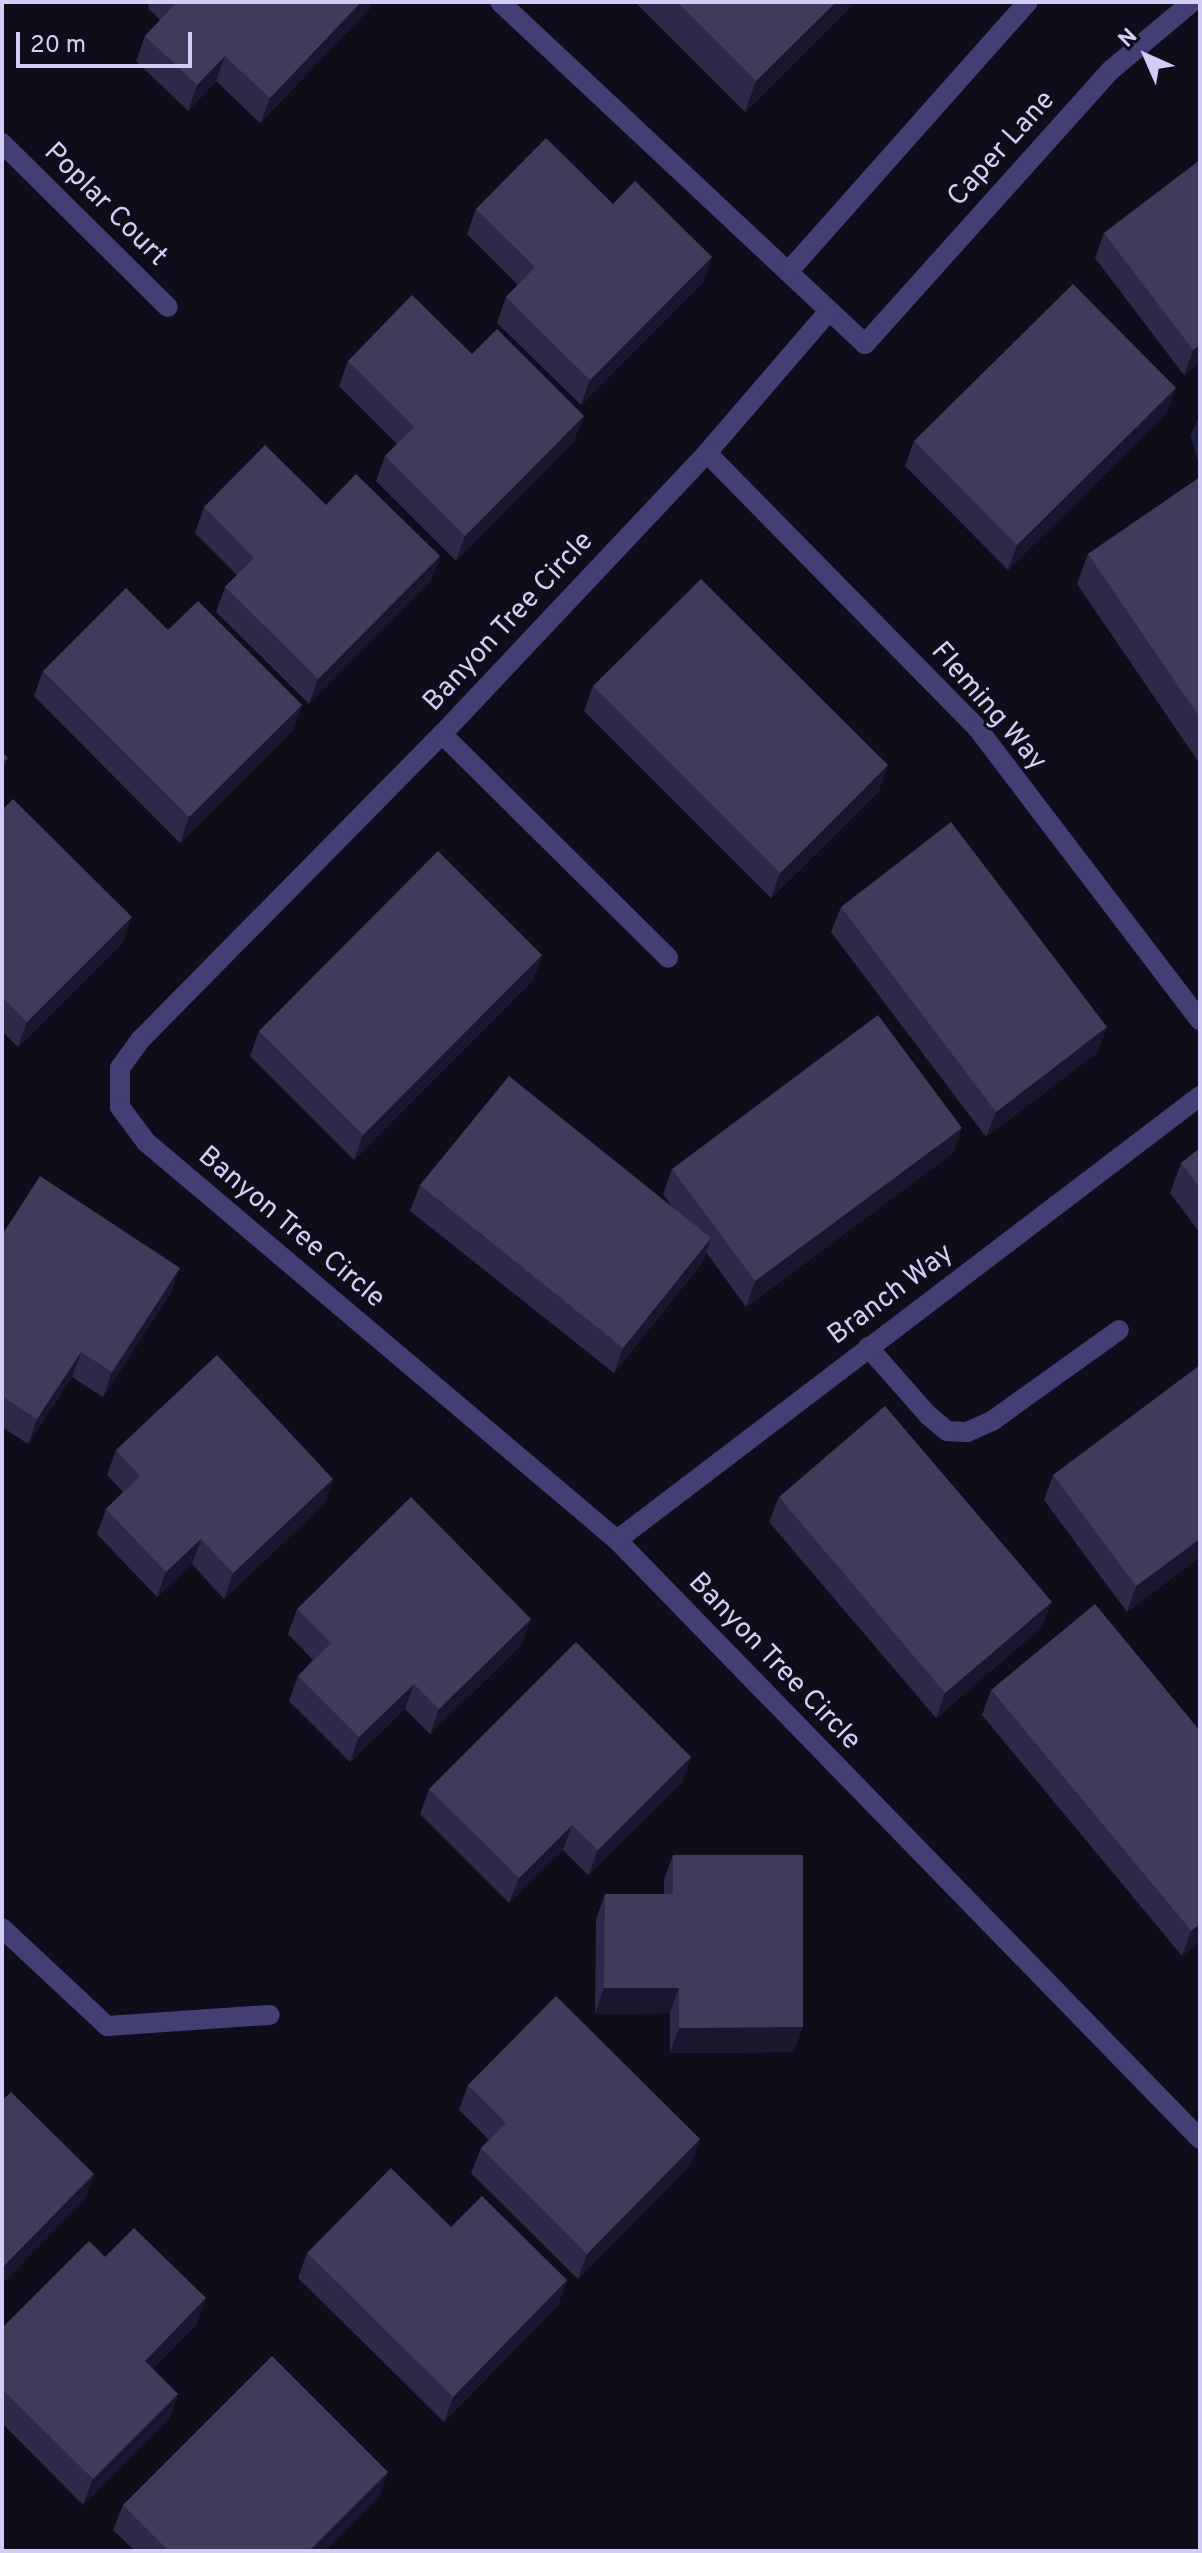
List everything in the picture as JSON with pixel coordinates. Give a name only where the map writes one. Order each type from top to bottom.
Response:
[{"type":"street","points":[[500,2],[829,311]]},
{"type":"street","points":[[788,272],[1028,2]]},
{"type":"street","name":"Caper Lane","points":[[829,311],[865,344],[1111,70],[1192,2]]},
{"type":"street","name":"Poplar Court","points":[[2,143],[168,307]]},
{"type":"street","name":"Banyon Tree Circle","points":[[829,311],[707,453],[442,734],[141,1039],[120,1068],[120,1107],[146,1142],[617,1540],[1200,2139]]},
{"type":"street","name":"Fleming Way","points":[[707,453],[978,729],[1200,1020]]},
{"type":"street","points":[[442,734],[668,958]]},
{"type":"street","name":"Branch Way","points":[[617,1540],[1200,1096]]},
{"type":"street","points":[[868,1347],[928,1415],[947,1431],[967,1432],[992,1421],[1119,1330]]},
{"type":"street","points":[[2,1928],[107,2026],[270,2015]]},
{"type":"water","points":[[1200,416],[1200,468],[1190,435]]},
{"type":"building","points":[[177,2],[361,2],[270,98],[225,56],[197,85],[145,36]]},
{"type":"building","points":[[677,2],[836,2],[756,81]]},
{"type":"building","points":[[546,138],[613,204],[635,181],[712,257],[590,380],[506,297],[535,267],[476,209]]},
{"type":"building","points":[[1200,160],[1200,345],[1193,350],[1104,233]]},
{"type":"building","points":[[1073,284],[1176,388],[1017,545],[914,441]]},
{"type":"building","points":[[412,295],[472,354],[497,329],[584,416],[465,536],[385,456],[414,427],[348,361]]},
{"type":"building","points":[[265,445],[326,505],[356,474],[440,556],[318,679],[225,587],[254,558],[204,507]]},
{"type":"building","points":[[1200,477],[1200,718],[1088,554]]},
{"type":"building","points":[[701,579],[888,765],[780,873],[593,686]]},
{"type":"building","points":[[126,588],[168,630],[198,601],[302,705],[189,817],[43,671]]},
{"type":"building","points":[[13,799],[132,917],[27,1022],[2,997],[2,810]]},
{"type":"building","points":[[951,822],[1107,1027],[996,1112],[841,907]]},
{"type":"building","points":[[438,851],[542,955],[363,1135],[259,1031]]},
{"type":"building","points":[[878,1015],[962,1128],[755,1281],[672,1169]]},
{"type":"building","points":[[509,1076],[711,1238],[623,1348],[420,1185]]},
{"type":"building","points":[[1200,1148],[1200,1188],[1181,1163]]},
{"type":"building","points":[[40,1176],[180,1268],[112,1372],[81,1352],[37,1419],[2,1396],[2,1235]]},
{"type":"building","points":[[217,1355],[333,1479],[233,1573],[201,1539],[166,1572],[106,1509],[140,1476],[116,1450]]},
{"type":"building","points":[[1200,1365],[1200,1539],[1136,1586],[1053,1475]]},
{"type":"building","points":[[885,1406],[1052,1602],[945,1693],[779,1497]]},
{"type":"building","points":[[411,1497],[531,1619],[439,1709],[414,1684],[359,1737],[298,1676],[331,1643],[297,1609]]},
{"type":"building","points":[[1095,1604],[1200,1731],[1200,1924],[1191,1931],[991,1690]]},
{"type":"building","points":[[576,1642],[691,1757],[598,1850],[572,1825],[519,1878],[429,1789]]},
{"type":"building","points":[[673,1855],[803,1855],[803,2027],[679,2028],[679,1988],[604,1988],[605,1894],[673,1894]]},
{"type":"building","points":[[556,1996],[700,2139],[587,2254],[481,2148],[506,2123],[468,2085]]},
{"type":"building","points":[[11,2092],[94,2174],[2,2268],[2,2101]]},
{"type":"building","points":[[391,2168],[451,2227],[482,2196],[567,2280],[453,2397],[307,2253]]},
{"type":"building","points":[[134,2228],[206,2298],[145,2361],[178,2394],[93,2479],[2,2389],[2,2328],[89,2241],[105,2257]]},
{"type":"building","points":[[272,2356],[388,2472],[309,2551],[169,2551],[123,2505]]}]
